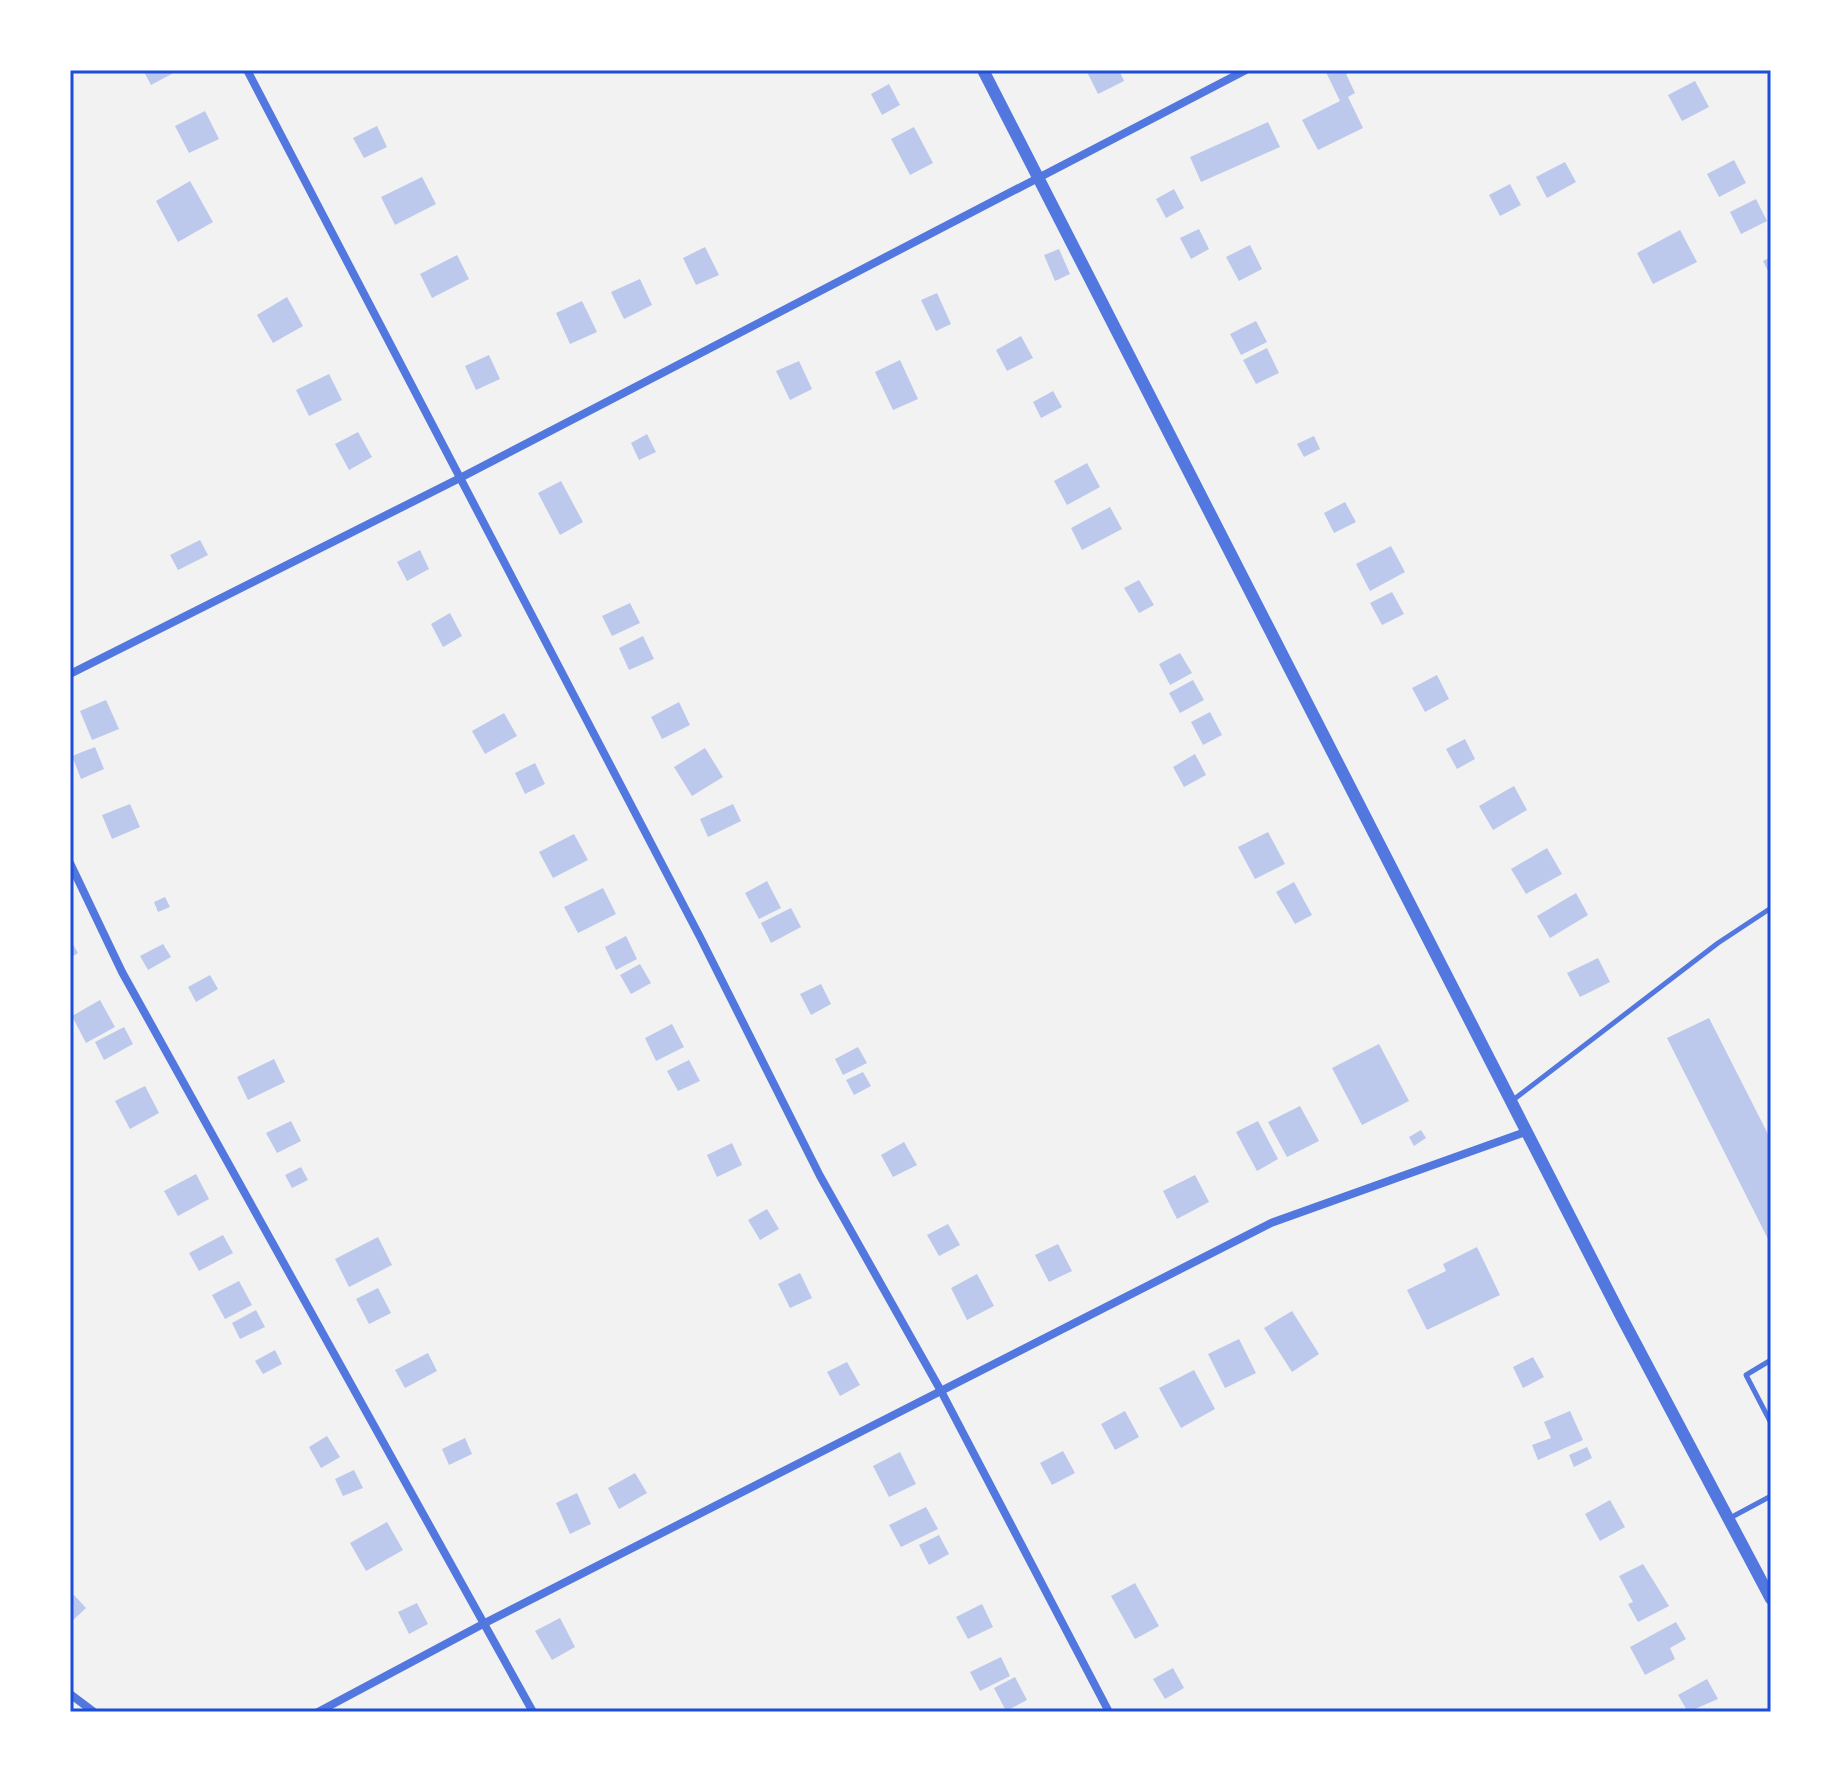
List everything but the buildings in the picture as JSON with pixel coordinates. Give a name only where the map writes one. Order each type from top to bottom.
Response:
[{"type":"street","points":[[247,70],[820,1176],[941,1391],[1109,1712]]},
{"type":"street","points":[[983,70],[1771,1599]]},
{"type":"street","points":[[70,674],[460,478],[1246,70]]},
{"type":"street","points":[[70,863],[122,972],[533,1712]]},
{"type":"street","points":[[318,1712],[483,1624],[1271,1223],[1528,1131]]},
{"type":"street","points":[[70,1694],[94,1712]]},
{"type":"lane","points":[[1513,1100],[1718,943],[1771,908]]},
{"type":"lane","points":[[1771,1360],[1746,1375],[1771,1423]]},
{"type":"lane","points":[[1729,1518],[1771,1496]]}]
